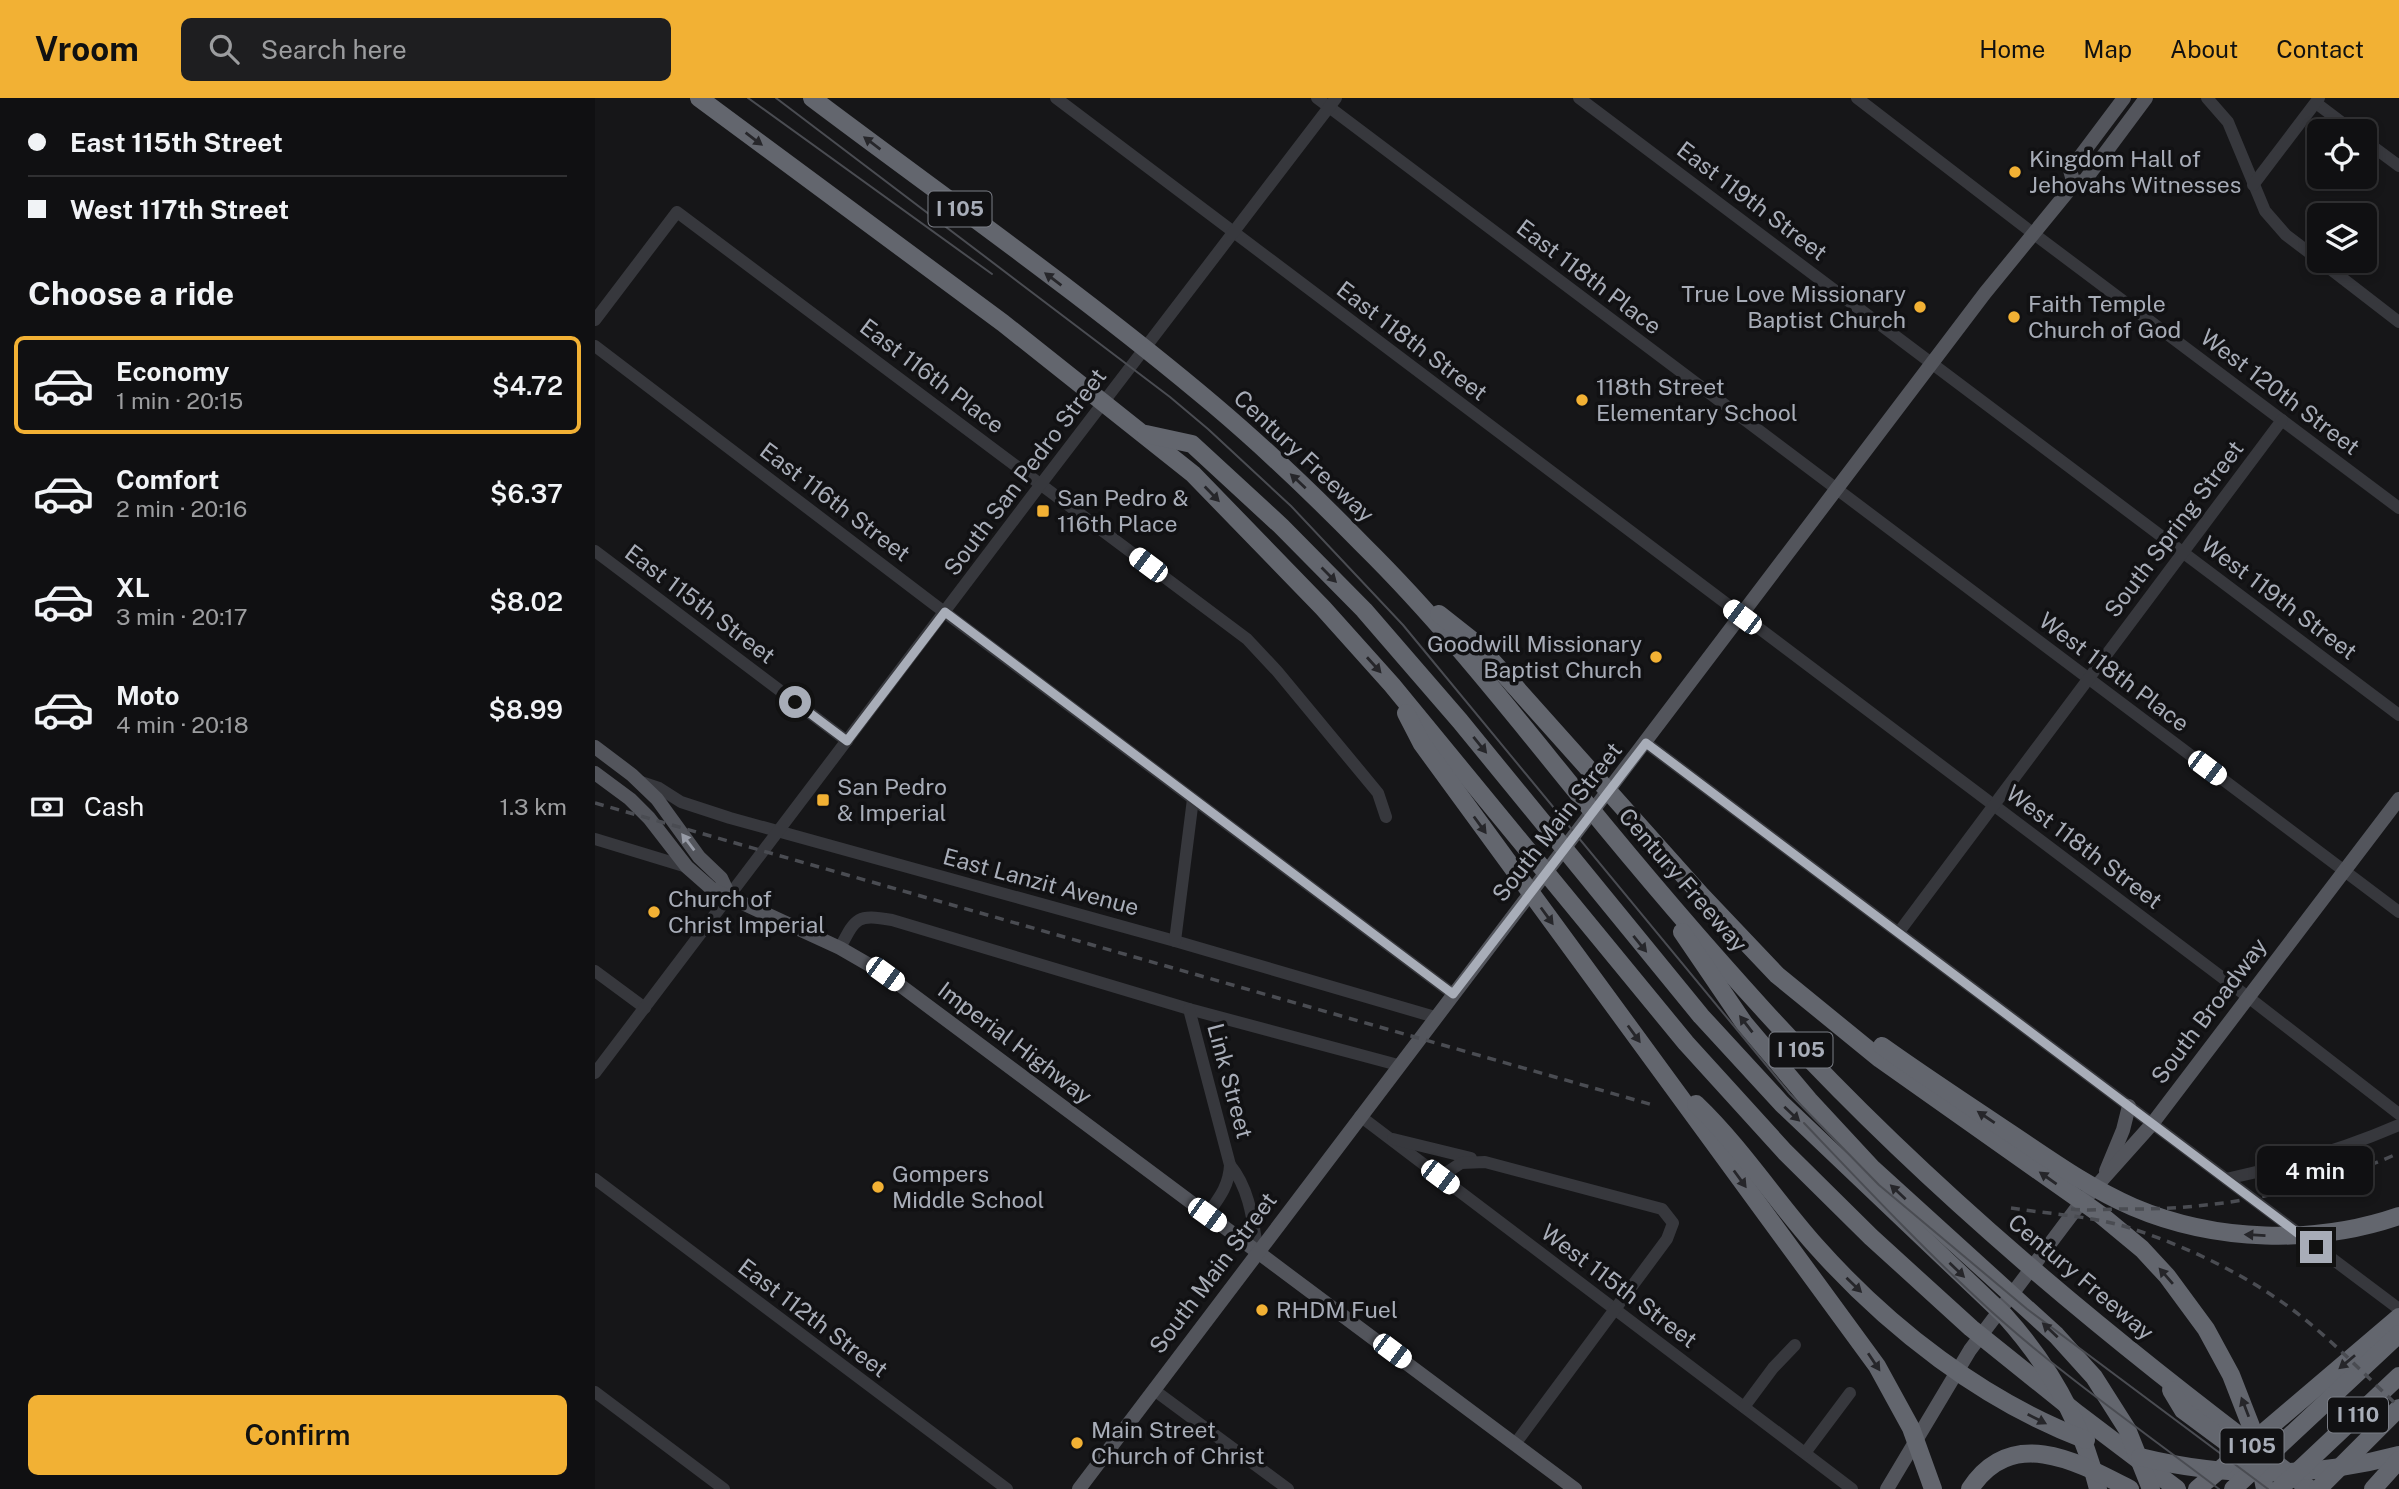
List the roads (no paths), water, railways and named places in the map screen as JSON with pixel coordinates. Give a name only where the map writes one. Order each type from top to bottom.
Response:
[{"type":"highway","name":"I 105","points":[[699,98],[1068,374],[1193,474],[1323,608],[1392,685],[1581,917],[1730,1094],[1807,1175],[1934,1295],[2023,1371],[2177,1489]]},
{"type":"highway","name":"Century Freeway","points":[[812,98],[1108,321],[1184,381],[1300,483],[1404,586],[1483,676],[1628,855],[1797,1046],[1881,1131],[1989,1232],[2164,1378],[2189,1406],[2310,1489]]},
{"type":"highway","points":[[1142,434],[1192,444],[1281,526],[1364,610],[1452,711],[1668,978],[1743,1062],[1782,1104],[2005,1316],[2025,1339],[2067,1403],[2088,1455],[2098,1489]]},
{"type":"highway","points":[[1404,586],[1478,645],[1758,956],[1834,1023],[2101,1215],[2142,1249],[2189,1304],[2231,1375],[2254,1434],[2265,1489]]},
{"type":"highway","points":[[1392,685],[1422,744],[1890,1386],[1916,1438],[1933,1489]]},
{"type":"highway","points":[[1628,855],[1744,1023],[1809,1100],[1873,1169],[2056,1335],[2094,1377],[2127,1429],[2151,1489]]},
{"type":"highway","points":[[1702,896],[1779,966],[1859,1029],[2043,1155],[2088,1184],[2133,1207],[2203,1228],[2276,1236],[2326,1232],[2399,1216]]},
{"type":"highway","points":[[1656,1065],[1706,1113],[1807,1236],[1865,1296],[1936,1355],[1974,1382],[2031,1416],[2095,1443],[2141,1457],[2186,1466],[2252,1473],[2321,1470],[2399,1458]]},
{"type":"highway","points":[[2197,1489],[2399,1317]]},
{"type":"highway","points":[[2233,1489],[2399,1334]]},
{"type":"highway","name":"I 110","points":[[2279,1489],[2399,1376]]},
{"type":"highway","points":[[2189,1406],[2290,1489]]},
{"type":"highway","points":[[2318,1489],[2399,1408]]},
{"type":"highway","points":[[1970,1489],[1982,1473],[2002,1460],[2032,1452],[2057,1456],[2130,1489]]},
{"type":"highway","points":[[2373,1489],[2399,1458]]},
{"type":"main road","name":"South Main Street","points":[[2074,184],[2070,170],[2124,98]]},
{"type":"main road","name":"South Main Street","points":[[1079,1489],[1985,293],[2074,184],[2085,180],[2146,98]]},
{"type":"main road","name":"Imperial Highway","points":[[595,747],[657,799],[699,857],[721,878],[729,895]]},
{"type":"main road","points":[[595,763],[604,769],[635,778]]},
{"type":"main road","name":"Imperial Highway","points":[[595,773],[630,799],[649,818],[687,867],[712,889],[839,947],[885,974],[1575,1489]]},
{"type":"main road","name":"South Broadway","points":[[1887,1489],[1970,1350],[2076,1209],[2152,1124],[2399,799]]},
{"type":"main road","points":[[2103,1179],[2123,1130],[2129,1106]]},
{"type":"street","name":"East 118th Street","points":[[1056,98],[1742,617]]},
{"type":"street","name":"East 118th Place","points":[[1317,98],[1333,103],[1837,490]]},
{"type":"street","name":"East 119th Street","points":[[1579,98],[1933,362]]},
{"type":"street","name":"West 120th Street","points":[[1857,98],[2399,508]]},
{"type":"street","points":[[2207,98],[2228,122],[2265,211],[2286,235],[2307,251]]},
{"type":"street","points":[[2253,185],[2317,100],[2339,119]]},
{"type":"street","name":"South San Pedro Street","points":[[595,1073],[1333,103]]},
{"type":"street","points":[[2377,150],[2399,166]]},
{"type":"street","name":"East 116th Place","points":[[595,320],[677,212],[1247,639],[1277,671],[1378,793],[1386,817]]},
{"type":"street","points":[[2336,273],[2399,322]]},
{"type":"street","name":"East 116th Street","points":[[595,346],[1453,994]]},
{"type":"street","name":"West 119th Street","points":[[1933,362],[2399,715]]},
{"type":"street","name":"South Spring Street","points":[[1899,932],[2282,420]]},
{"type":"street","name":"West 118th Place","points":[[1837,490],[2399,912]]},
{"type":"street","name":"East 115th Street","points":[[595,551],[847,741]]},
{"type":"street","name":"West 118th Street","points":[[1742,617],[2248,997],[2399,1114]]},
{"type":"street","points":[[1646,743],[2399,1309]]},
{"type":"street","name":"East Lanzit Avenue","points":[[635,778],[659,788],[681,802],[777,831],[1174,941],[1435,1017]]},
{"type":"street","points":[[1174,941],[1193,799]]},
{"type":"street","points":[[595,839],[687,867]]},
{"type":"street","points":[[839,947],[859,919],[873,916],[892,920],[1189,1009],[1398,1065]]},
{"type":"street","points":[[595,971],[645,1008]]},
{"type":"street","name":"Link Street","points":[[1189,1009],[1230,1165],[1230,1178],[1207,1215]]},
{"type":"street","name":"West 115th Street","points":[[1360,1116],[1852,1489]]},
{"type":"street","points":[[2227,1180],[2332,1150],[2399,1125]]},
{"type":"street","points":[[1388,1138],[1662,1209],[1673,1223],[1667,1239],[1515,1444]]},
{"type":"street","points":[[1440,1177],[1461,1163],[1485,1162]]},
{"type":"street","name":"Link Street","points":[[1230,1165],[1241,1177],[1253,1217],[1258,1252]]},
{"type":"street","name":"East 112th Street","points":[[595,1180],[1007,1489]]},
{"type":"street","points":[[1744,1407],[1795,1345]]},
{"type":"street","points":[[1154,1390],[1287,1489]]},
{"type":"street","points":[[595,1392],[725,1489]]},
{"type":"street","points":[[1805,1453],[1850,1393]]},
{"type":"tram line","points":[[748,98],[992,274]]},
{"type":"tram line","points":[[776,98],[1170,397],[1291,506],[1403,625],[1790,1094],[1879,1185],[2027,1309],[2268,1489]]},
{"type":"tram line","points":[[1804,1123],[1920,1243],[2019,1336],[2219,1489]]},
{"type":"railway","points":[[595,803],[1653,1105]]},
{"type":"railway","points":[[2071,1209],[2160,1208],[2230,1202],[2299,1188],[2366,1167],[2399,1153]]},
{"type":"railway","points":[[2011,1208],[2113,1223],[2171,1243],[2213,1262],[2254,1284],[2293,1310],[2399,1407]]},
{"type":"place","name":"Kingdom Hall of Jehovahs Witnesses","points":[[2015,172]]},
{"type":"place","name":"True Love Missionary Baptist Church","points":[[1920,307]]},
{"type":"place","name":"Faith Temple Church of God","points":[[2014,317]]},
{"type":"place","name":"118th Street Elementary School","points":[[1582,400]]},
{"type":"place","name":"San Pedro & 116th Place","points":[[1043,511]]},
{"type":"place","name":"Goodwill Missionary Baptist Church","points":[[1656,657]]},
{"type":"place","name":"San Pedro & Imperial","points":[[823,800]]},
{"type":"place","name":"Church of Christ Imperial","points":[[654,912]]},
{"type":"place","name":"Gompers Middle School","points":[[878,1187]]},
{"type":"place","name":"RHDM Fuel","points":[[1262,1310]]},
{"type":"place","name":"Main Street Church of Christ","points":[[1077,1443]]}]
